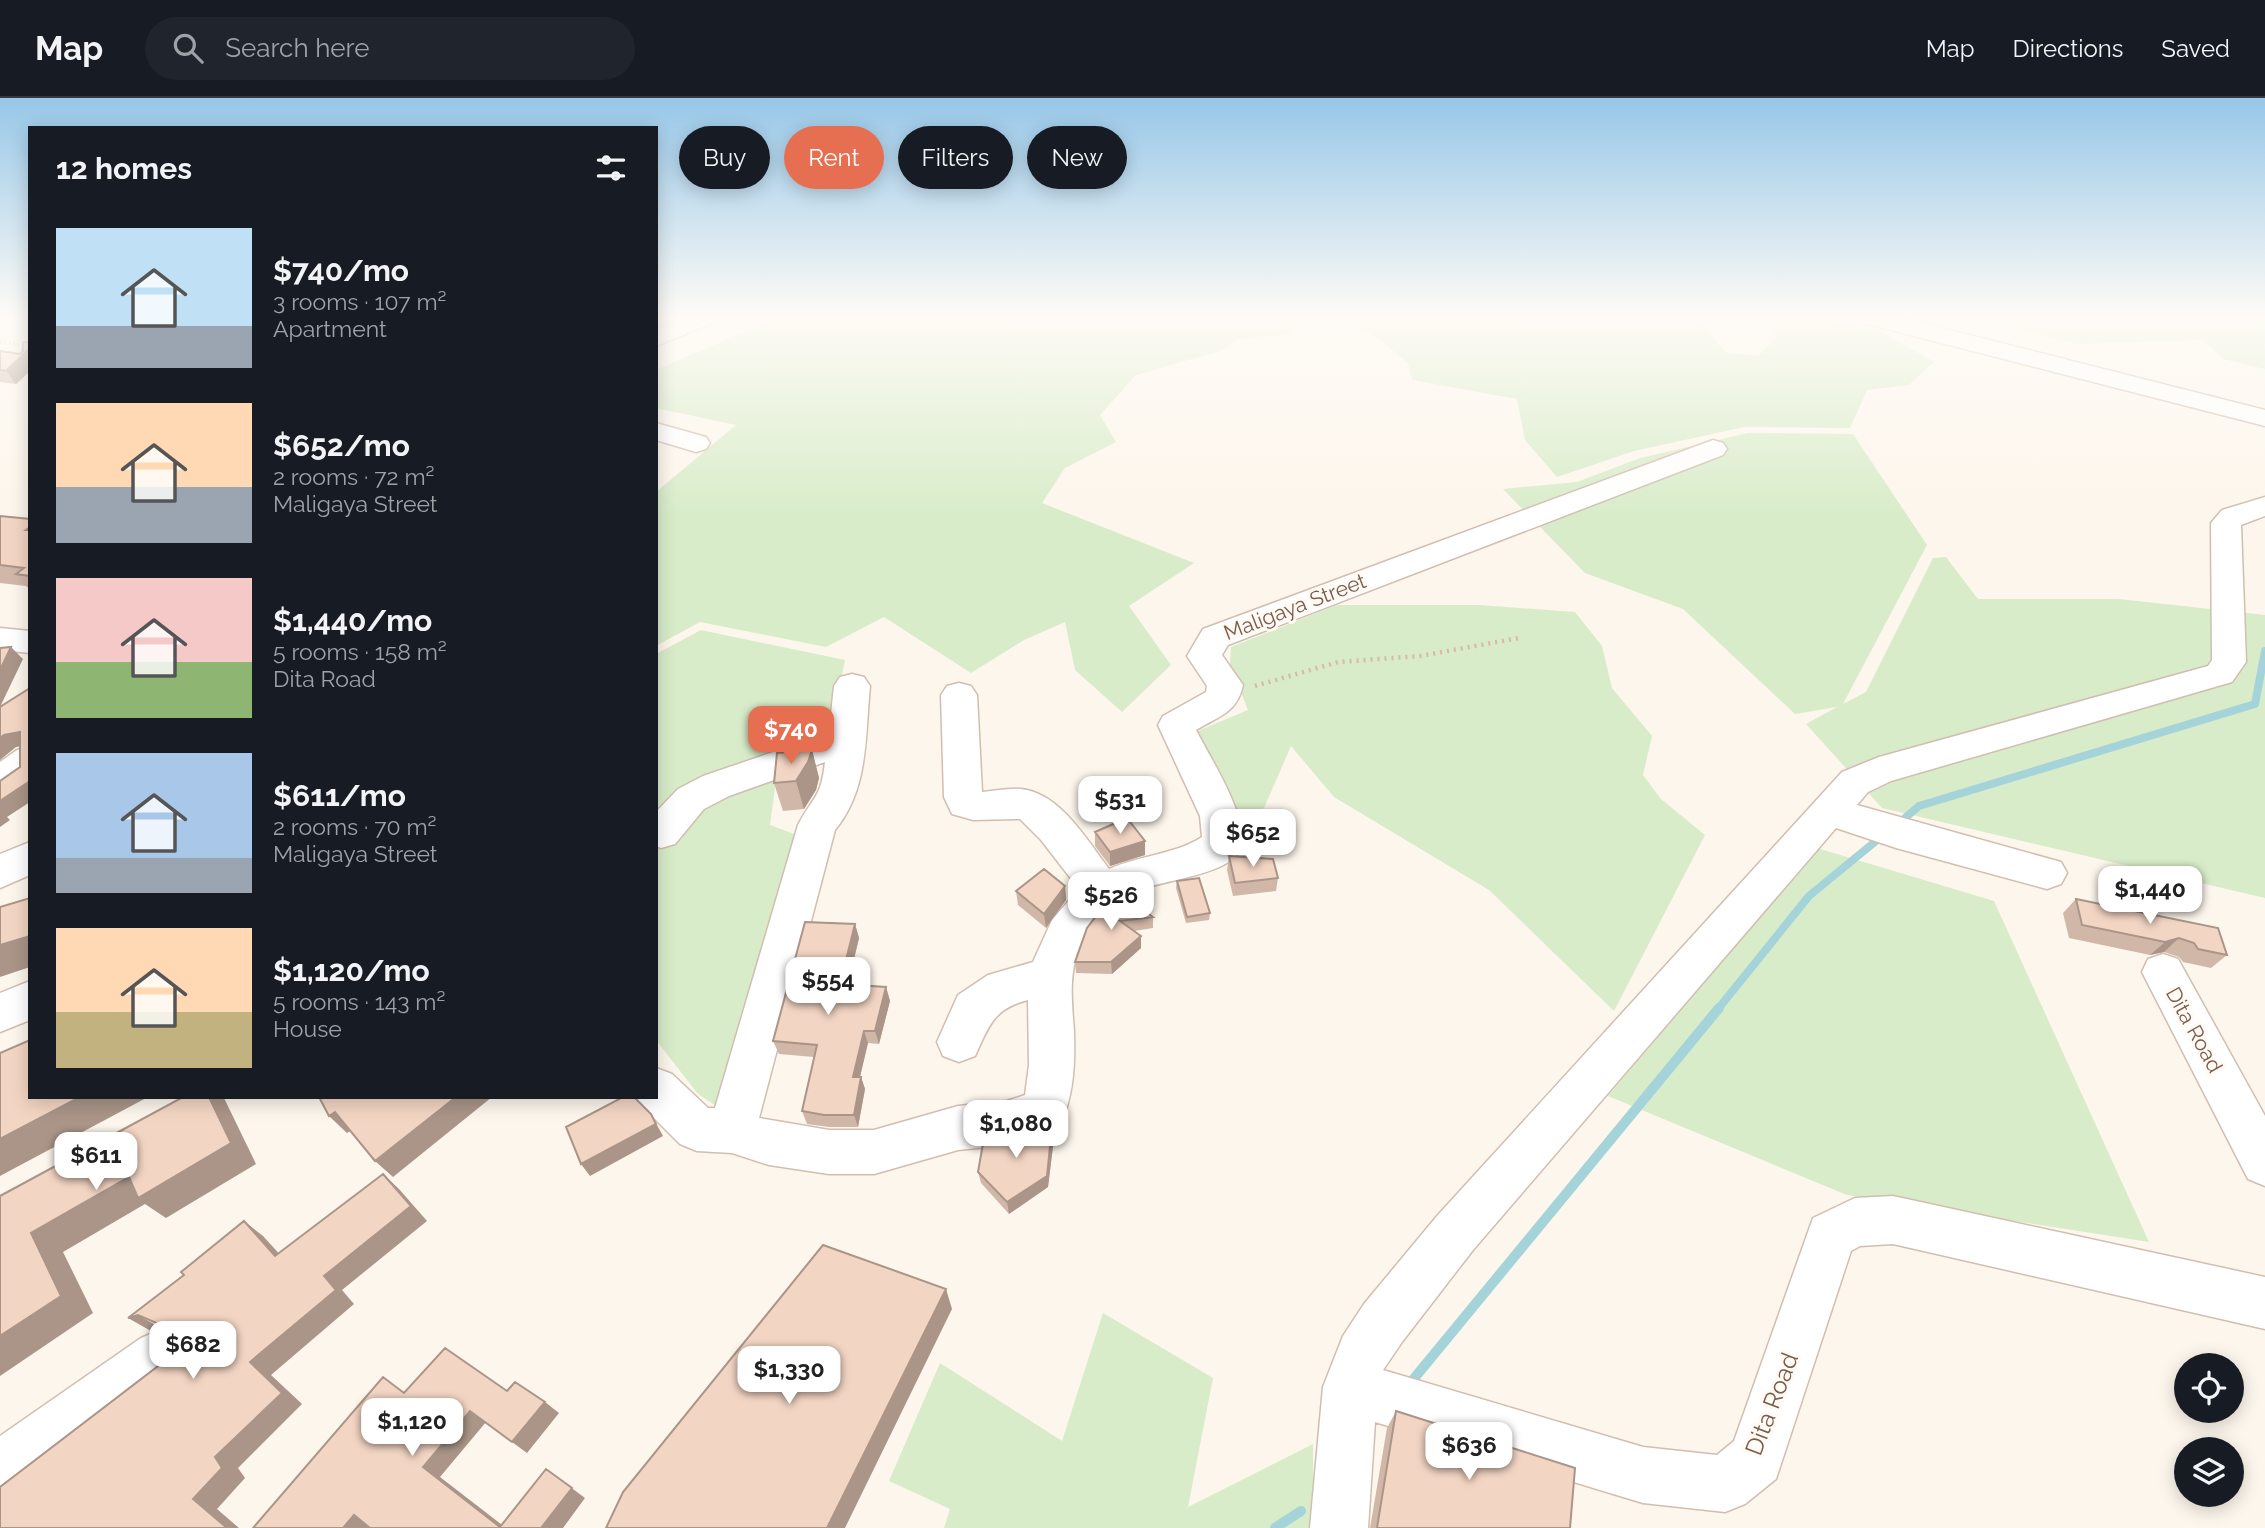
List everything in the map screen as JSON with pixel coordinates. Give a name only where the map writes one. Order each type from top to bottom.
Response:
[{"type":"street","points":[[2134,385],[2265,418]]},
{"type":"street","points":[[658,432],[696,443]]},
{"type":"street","name":"Maligaya Street","points":[[1222,699],[1225,685],[1204,656],[1215,637],[1713,449]]},
{"type":"street","points":[[1339,1528],[1350,1387],[1362,1355],[1383,1323],[1455,1233],[1855,782],[1879,771],[2220,674],[2230,662],[2226,523],[2233,516],[2265,506]]},
{"type":"street","points":[[0,639],[28,642]]},
{"type":"street","points":[[732,1132],[817,825],[833,806],[841,786],[852,686]]},
{"type":"street","points":[[960,695],[963,797],[966,804],[975,807],[1022,804],[1040,811],[1104,892]]},
{"type":"street","points":[[658,1091],[697,1129],[732,1132],[769,1143],[829,1152],[874,1152],[958,1128],[1007,1123],[1044,1110],[1051,1090],[1050,976],[1064,937],[1093,899],[1104,892],[1142,872],[1188,864],[1223,844],[1219,816],[1176,725],[1222,699]]},
{"type":"street","points":[[661,832],[691,799],[716,786],[848,740]]},
{"type":"street","points":[[0,781],[28,761]]},
{"type":"street","points":[[1829,811],[2047,873]]},
{"type":"street","points":[[0,872],[28,858]]},
{"type":"street","name":"Dita Road","points":[[2163,972],[2265,1163]]},
{"type":"street","points":[[959,1042],[973,1008],[1003,988],[1050,976]]},
{"type":"street","points":[[0,1013],[28,1001]]},
{"type":"street","name":"Dita Road","points":[[1350,1387],[1643,1475],[1725,1484],[1756,1459],[1831,1235],[1855,1222],[1893,1220],[2265,1303]]},
{"type":"street","points":[[0,1470],[160,1357]]},
{"type":"path","points":[[1222,699],[1276,678],[1338,662],[1420,656],[1519,638]]},
{"type":"green space","points":[[658,385],[1127,385],[1100,415],[1116,442],[1065,468],[1042,503],[1194,563],[1129,606],[1171,665],[1122,712],[1075,670],[1065,622],[1024,640],[971,673],[884,617],[826,647],[700,622],[658,645],[658,490],[736,425],[658,408]]},
{"type":"green space","points":[[1438,385],[1909,385],[1867,390],[1850,428],[1744,427],[1634,451],[1557,477],[1525,440],[1517,399]]},
{"type":"green space","points":[[1748,433],[1853,434],[1927,545],[1843,704],[1866,692],[1933,558],[1946,557],[1978,599],[2119,599],[2265,615],[2265,898],[1882,808],[1806,724],[1837,707],[1795,714],[1683,609],[1585,573],[1503,489],[1577,482],[1640,458]]},
{"type":"green space","points":[[1337,605],[1479,605],[1575,612],[1602,646],[1612,688],[1652,736],[1643,775],[1661,799],[1705,835],[1614,1011],[1489,890],[1334,797],[1291,746],[1264,808],[1240,826],[1193,733],[1248,710],[1230,665],[1231,647]]},
{"type":"green space","points":[[701,630],[845,660],[831,734],[780,751],[770,825],[797,835],[716,1106],[698,1094],[658,1043],[658,653]]},
{"type":"green space","points":[[1817,848],[1994,901],[2149,1242],[1847,1195],[1608,1096]]},
{"type":"green space","points":[[1103,1313],[1213,1378],[1188,1507],[1313,1444],[1313,1528],[944,1528],[950,1509],[889,1481],[940,1363],[1062,1441]]},
{"type":"building","points":[[0,516],[28,519],[28,576],[16,574],[24,568],[0,565]]},
{"type":"building","points":[[11,647],[0,670],[0,648]]},
{"type":"building","points":[[28,689],[28,782],[0,801],[0,781],[20,767],[20,732],[0,738],[0,707]]},
{"type":"building","points":[[812,750],[796,781],[774,783],[777,753]]},
{"type":"building","points":[[1127,818],[1145,841],[1110,852],[1095,832]]},
{"type":"building","points":[[1229,856],[1273,859],[1278,878],[1235,883]]},
{"type":"building","points":[[1044,869],[1065,886],[1044,914],[1016,891]]},
{"type":"building","points":[[1199,878],[1210,913],[1187,917],[1177,881]]},
{"type":"building","points":[[1120,893],[1153,917],[1120,921],[1141,936],[1111,962],[1075,962],[1087,928],[1100,911]]},
{"type":"building","points":[[28,899],[28,937],[0,945],[0,907]]},
{"type":"building","points":[[2076,899],[2218,928],[2227,955],[2198,949],[2194,943],[2179,938],[2165,942],[2082,925]]},
{"type":"building","points":[[805,922],[855,924],[840,984],[886,987],[875,1031],[864,1031],[853,1077],[861,1077],[854,1115],[824,1115],[802,1111],[817,1045],[773,1041]]},
{"type":"building","points":[[28,1041],[28,1099],[76,1099],[0,1139],[0,1053]]},
{"type":"building","points":[[179,1099],[210,1099],[231,1143],[138,1198],[129,1177],[31,1233],[61,1296],[0,1336],[0,1196]]},
{"type":"building","points":[[320,1099],[453,1099],[375,1161],[335,1112],[329,1116]]},
{"type":"building","points":[[619,1099],[636,1099],[651,1114],[656,1124],[581,1164],[566,1127]]},
{"type":"building","points":[[1035,1125],[1052,1126],[1047,1176],[1007,1202],[978,1172],[984,1138],[1006,1136]]},
{"type":"building","points":[[383,1174],[411,1206],[324,1276],[336,1290],[250,1362],[282,1393],[215,1457],[222,1468],[193,1499],[227,1528],[0,1528],[0,1487],[158,1366],[167,1346],[159,1324],[138,1315],[128,1318],[184,1275],[181,1272],[244,1221],[275,1256]]},
{"type":"building","points":[[823,1245],[946,1289],[827,1528],[606,1528],[623,1492]]},
{"type":"building","points":[[445,1348],[507,1391],[515,1382],[545,1402],[512,1442],[470,1411],[423,1467],[500,1527],[546,1469],[572,1488],[541,1528],[370,1528],[354,1515],[343,1528],[253,1528],[383,1377],[404,1393]]},
{"type":"building","points":[[1396,1411],[1575,1468],[1570,1528],[1377,1528]]},
{"type":"waterway","points":[[1898,824],[1919,806],[2255,704],[2265,651]]},
{"type":"waterway","points":[[1718,1009],[1809,896],[1882,836]]},
{"type":"waterway","points":[[1407,1387],[1719,1008]]},
{"type":"waterway","points":[[1275,1528],[1301,1511]]}]
